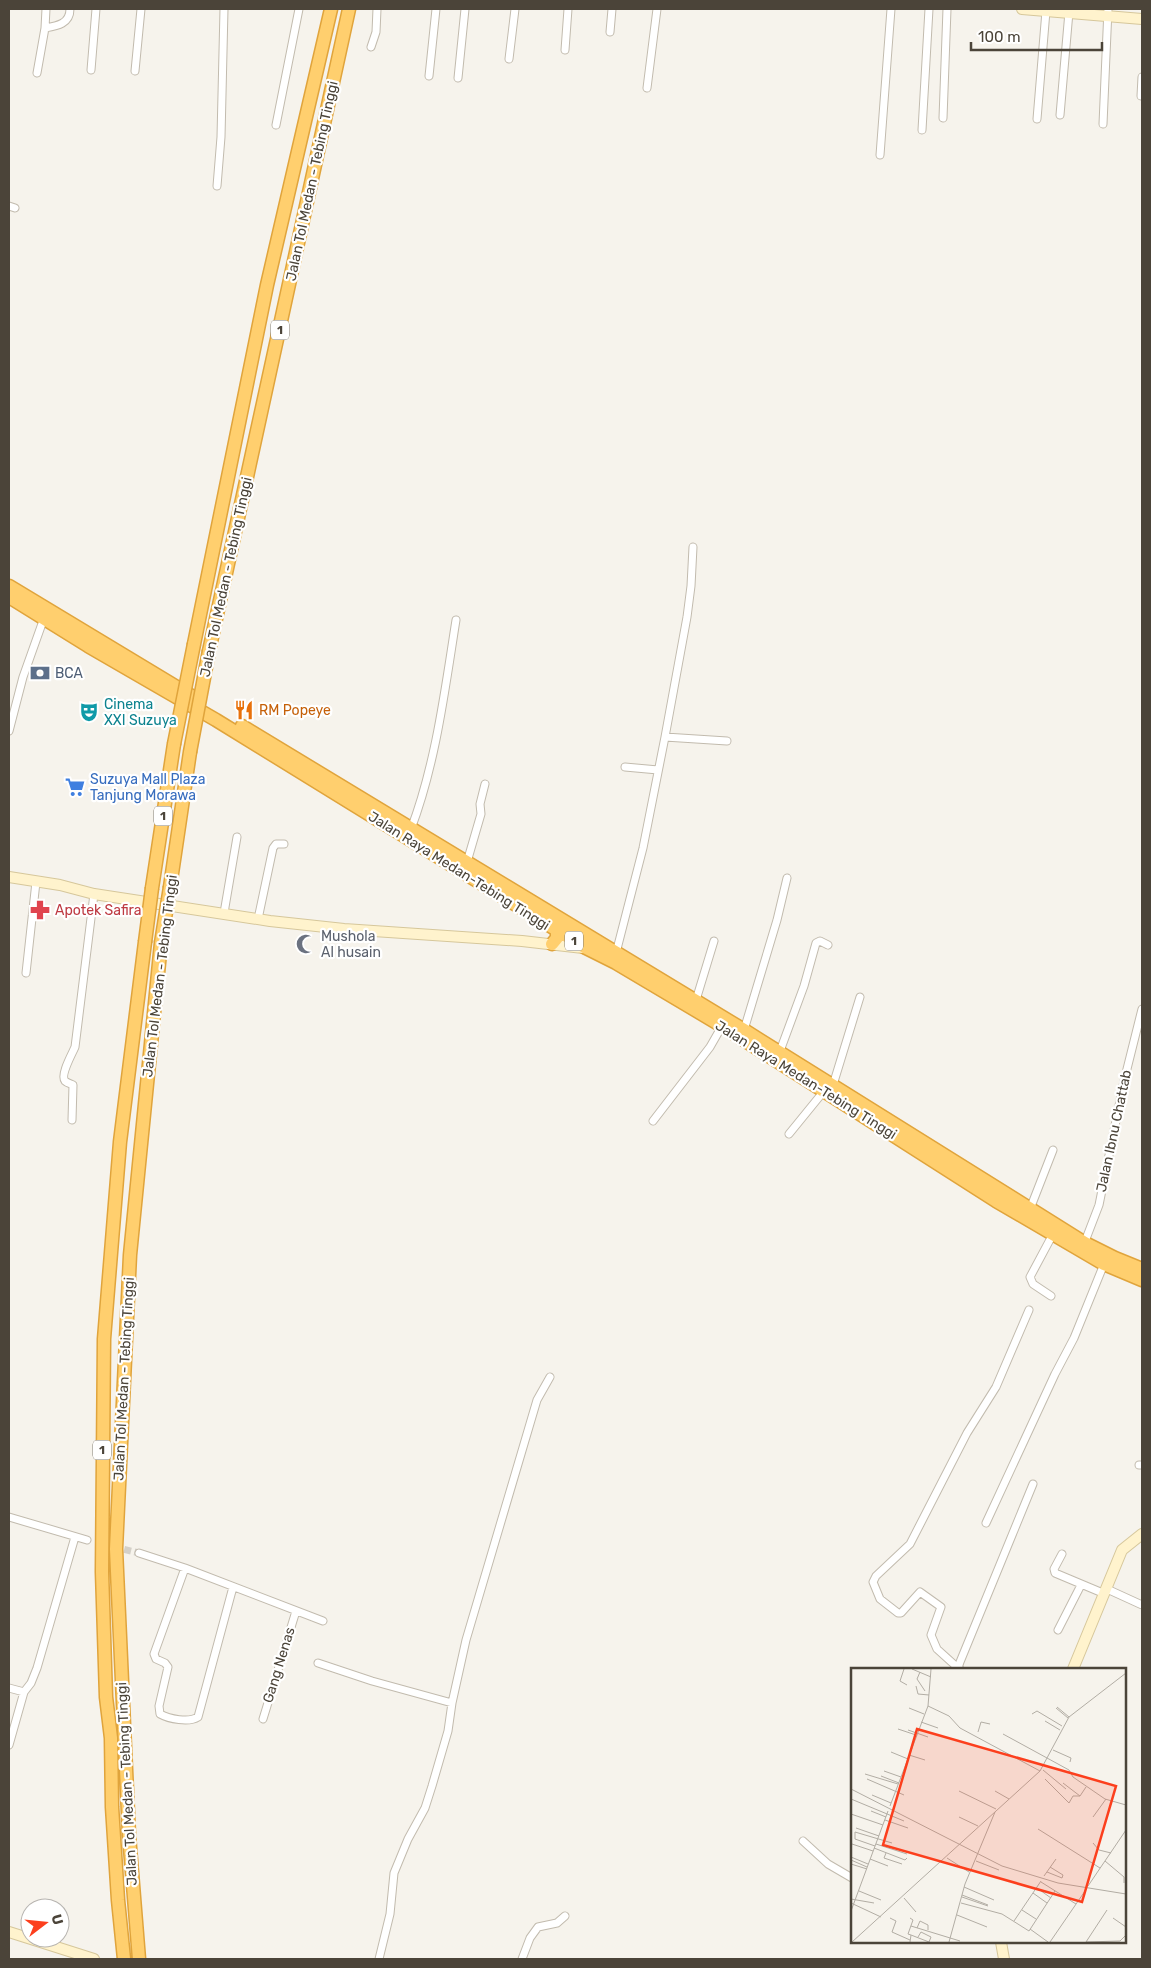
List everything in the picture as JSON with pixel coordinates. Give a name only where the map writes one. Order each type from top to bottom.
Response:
[{"type":"highway","name":"Jalan Tol Medan - Tebing Tinggi","points":[[124,1959],[112,1806],[111,1738],[106,1697],[102,1572],[104,1349],[120,1142],[152,888],[174,744],[267,285],[331,9]]},
{"type":"highway","name":"Jalan Tol Medan - Tebing Tinggi","points":[[139,1959],[129,1835],[116,1549],[130,1255],[161,942],[190,752],[209,651],[349,9]]},
{"type":"highway","name":"Jalan Raya Medan-Tebing Tinggi","points":[[9,586],[467,862],[616,963],[985,1178],[1083,1246],[1104,1264],[1142,1280]]},
{"type":"highway","name":"Jalan Raya Medan-Tebing Tinggi","points":[[9,597],[216,720],[557,931],[616,953],[780,1051],[828,1088],[996,1201],[1054,1234],[1142,1270]]},
{"type":"highway","points":[[552,944],[557,938],[557,931]]},
{"type":"main road","points":[[1022,9],[1107,12],[1142,18]]},
{"type":"main road","points":[[9,877],[94,894],[258,919],[344,929],[552,944],[589,943]]},
{"type":"main road","points":[[1073,1668],[1122,1550],[1142,1534]]},
{"type":"main road","points":[[9,1932],[94,1959]]},
{"type":"main road","points":[[1001,1943],[1004,1959]]},
{"type":"street","points":[[37,73],[45,28],[46,9]]},
{"type":"street","points":[[45,28],[63,24],[68,18],[70,9]]},
{"type":"street","points":[[91,70],[96,9]]},
{"type":"street","points":[[135,71],[140,9]]},
{"type":"street","points":[[217,186],[224,9]]},
{"type":"street","points":[[276,125],[299,9]]},
{"type":"street","points":[[371,47],[376,32],[376,9]]},
{"type":"street","points":[[429,76],[436,9]]},
{"type":"street","points":[[458,78],[465,9]]},
{"type":"street","points":[[509,59],[515,9]]},
{"type":"street","points":[[564,50],[568,9]]},
{"type":"street","points":[[610,32],[612,9]]},
{"type":"street","points":[[647,88],[657,9]]},
{"type":"street","points":[[880,155],[891,9]]},
{"type":"street","points":[[922,130],[929,9]]},
{"type":"street","points":[[943,118],[947,9]]},
{"type":"street","points":[[1038,119],[1046,10]]},
{"type":"street","points":[[1060,115],[1069,12]]},
{"type":"street","points":[[1103,124],[1107,12]]},
{"type":"street","points":[[1141,96],[1142,77]]},
{"type":"street","points":[[616,953],[643,848],[665,737],[687,617],[693,547]]},
{"type":"street","points":[[9,731],[44,618]]},
{"type":"street","points":[[411,829],[421,802],[428,772],[456,620]]},
{"type":"street","points":[[665,737],[727,741]]},
{"type":"street","points":[[624,767],[658,770]]},
{"type":"street","points":[[467,862],[481,814],[480,804],[485,784]]},
{"type":"street","points":[[224,914],[237,837]]},
{"type":"street","points":[[258,919],[273,848],[276,844],[284,844]]},
{"type":"street","points":[[744,1030],[777,920],[787,878]]},
{"type":"street","points":[[26,973],[36,882]]},
{"type":"street","points":[[72,1120],[74,1089],[73,1085],[64,1078],[66,1067],[75,1047],[94,894]]},
{"type":"street","points":[[780,1051],[804,986],[816,942],[820,940],[828,945]]},
{"type":"street","points":[[696,1000],[714,941]]},
{"type":"street","points":[[788,1134],[828,1088],[860,997]]},
{"type":"street","name":"Jalan Ibnu Chattab","points":[[1083,1246],[1099,1205],[1122,1089],[1142,1010]]},
{"type":"street","points":[[653,1121],[710,1047],[722,1026]]},
{"type":"street","points":[[1030,1209],[1053,1150]]},
{"type":"street","points":[[1051,1296],[1033,1284],[1030,1278],[1054,1234]]},
{"type":"street","points":[[986,1523],[1055,1374],[1074,1338],[1104,1264]]},
{"type":"street","points":[[1028,1310],[996,1386],[967,1433],[910,1544],[876,1576],[873,1582],[880,1599],[899,1613],[920,1592],[942,1608],[931,1635],[937,1649],[959,1668],[1033,1484]]},
{"type":"street","points":[[379,1959],[390,1914],[394,1873],[408,1839],[425,1808],[432,1786],[448,1730],[466,1640],[517,1461],[537,1400],[550,1377]]},
{"type":"street","points":[[9,1517],[86,1540]]},
{"type":"street","points":[[9,1745],[24,1692],[34,1677],[37,1668],[75,1537]]},
{"type":"street","points":[[139,1553],[185,1568],[323,1621]]},
{"type":"street","points":[[1062,1554],[1054,1571],[1081,1585],[1142,1605]]},
{"type":"street","points":[[185,1568],[154,1654],[156,1659],[165,1663],[168,1667],[159,1709],[160,1714],[165,1716],[188,1720],[197,1718],[233,1587]]},
{"type":"street","points":[[1058,1630],[1081,1585]]},
{"type":"street","name":"Gang Nenas","points":[[263,1718],[296,1612]]},
{"type":"street","points":[[318,1663],[372,1681],[452,1703]]},
{"type":"street","points":[[9,1688],[24,1692]]},
{"type":"street","points":[[803,1841],[828,1864],[851,1877]]},
{"type":"street","points":[[522,1959],[530,1938],[538,1927],[556,1923],[565,1916]]},
{"type":"tunnel","points":[[114,1547],[139,1553]]},
{"type":"place","name":"BCA","points":[[40,673]]},
{"type":"place","name":"RM Popeye","points":[[244,710]]},
{"type":"place","name":"Cinema XXI Suzuya","points":[[89,712]]},
{"type":"place","name":"Suzuya Mall Plaza Tanjung Morawa","points":[[75,787]]},
{"type":"place","name":"Apotek Safira","points":[[40,910]]},
{"type":"place","name":"Mushola Al husain","points":[[306,944]]}]
